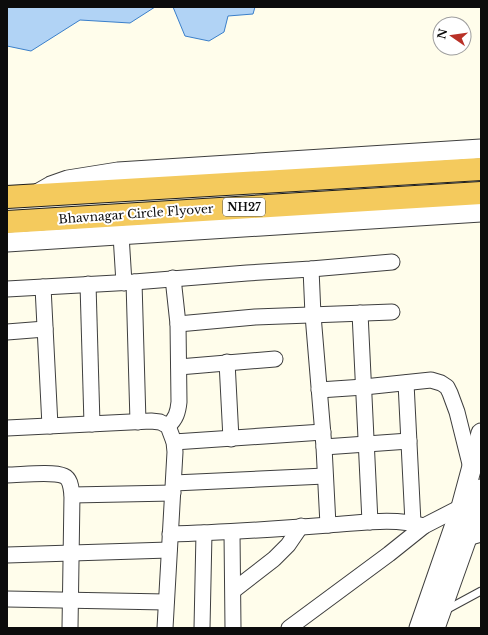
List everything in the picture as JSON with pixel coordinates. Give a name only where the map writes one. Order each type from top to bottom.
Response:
[{"type":"highway","name":"Bhavnagar Circle Flyover","points":[[36,195],[481,169]]},
{"type":"highway","name":"Bhavnagar Circle Flyover","points":[[7,222],[481,193]]},
{"type":"highway","name":"NH27","points":[[7,197],[36,195]]},
{"type":"street","points":[[36,195],[51,186],[68,180],[118,172],[481,150]]},
{"type":"street","points":[[7,242],[481,212]]},
{"type":"street","points":[[121,235],[129,282],[138,422]]},
{"type":"street","points":[[7,289],[129,282],[392,262]]},
{"type":"street","points":[[311,269],[328,525]]},
{"type":"street","points":[[168,426],[174,421],[178,412],[178,324],[173,278]]},
{"type":"street","points":[[88,284],[92,424]]},
{"type":"street","points":[[44,287],[50,426]]},
{"type":"street","points":[[178,324],[254,317],[392,312]]},
{"type":"street","points":[[360,313],[370,522]]},
{"type":"street","points":[[7,332],[45,329]]},
{"type":"street","points":[[179,366],[275,360]]},
{"type":"street","points":[[227,362],[231,439]]},
{"type":"street","points":[[319,390],[431,380],[441,383],[447,387],[456,412],[471,469]]},
{"type":"street","points":[[406,383],[409,441],[418,524]]},
{"type":"street","points":[[7,428],[151,421],[160,422],[168,426],[174,442],[173,488],[165,628]]},
{"type":"street","points":[[174,442],[322,432]]},
{"type":"street","points":[[419,628],[461,508],[481,433]]},
{"type":"street","points":[[324,448],[409,441]]},
{"type":"street","points":[[7,475],[52,474],[64,476],[70,482],[72,495],[70,628]]},
{"type":"street","points":[[72,495],[325,476]]},
{"type":"street","points":[[438,621],[474,536],[481,490]]},
{"type":"street","points":[[289,628],[303,623],[418,524],[461,508]]},
{"type":"street","points":[[170,534],[232,533],[301,526],[370,522],[418,524]]},
{"type":"street","points":[[234,590],[288,545],[301,526]]},
{"type":"street","points":[[202,628],[204,533]]},
{"type":"street","points":[[232,533],[234,590],[233,628]]},
{"type":"street","points":[[7,555],[169,550]]},
{"type":"street","points":[[7,599],[166,602]]},
{"type":"lane","points":[[438,621],[481,591]]},
{"type":"water","points":[[7,7],[155,7],[130,23],[80,20],[31,51],[7,46]]},
{"type":"water","points":[[173,7],[255,7],[253,14],[228,16],[224,32],[209,41],[185,36]]}]
